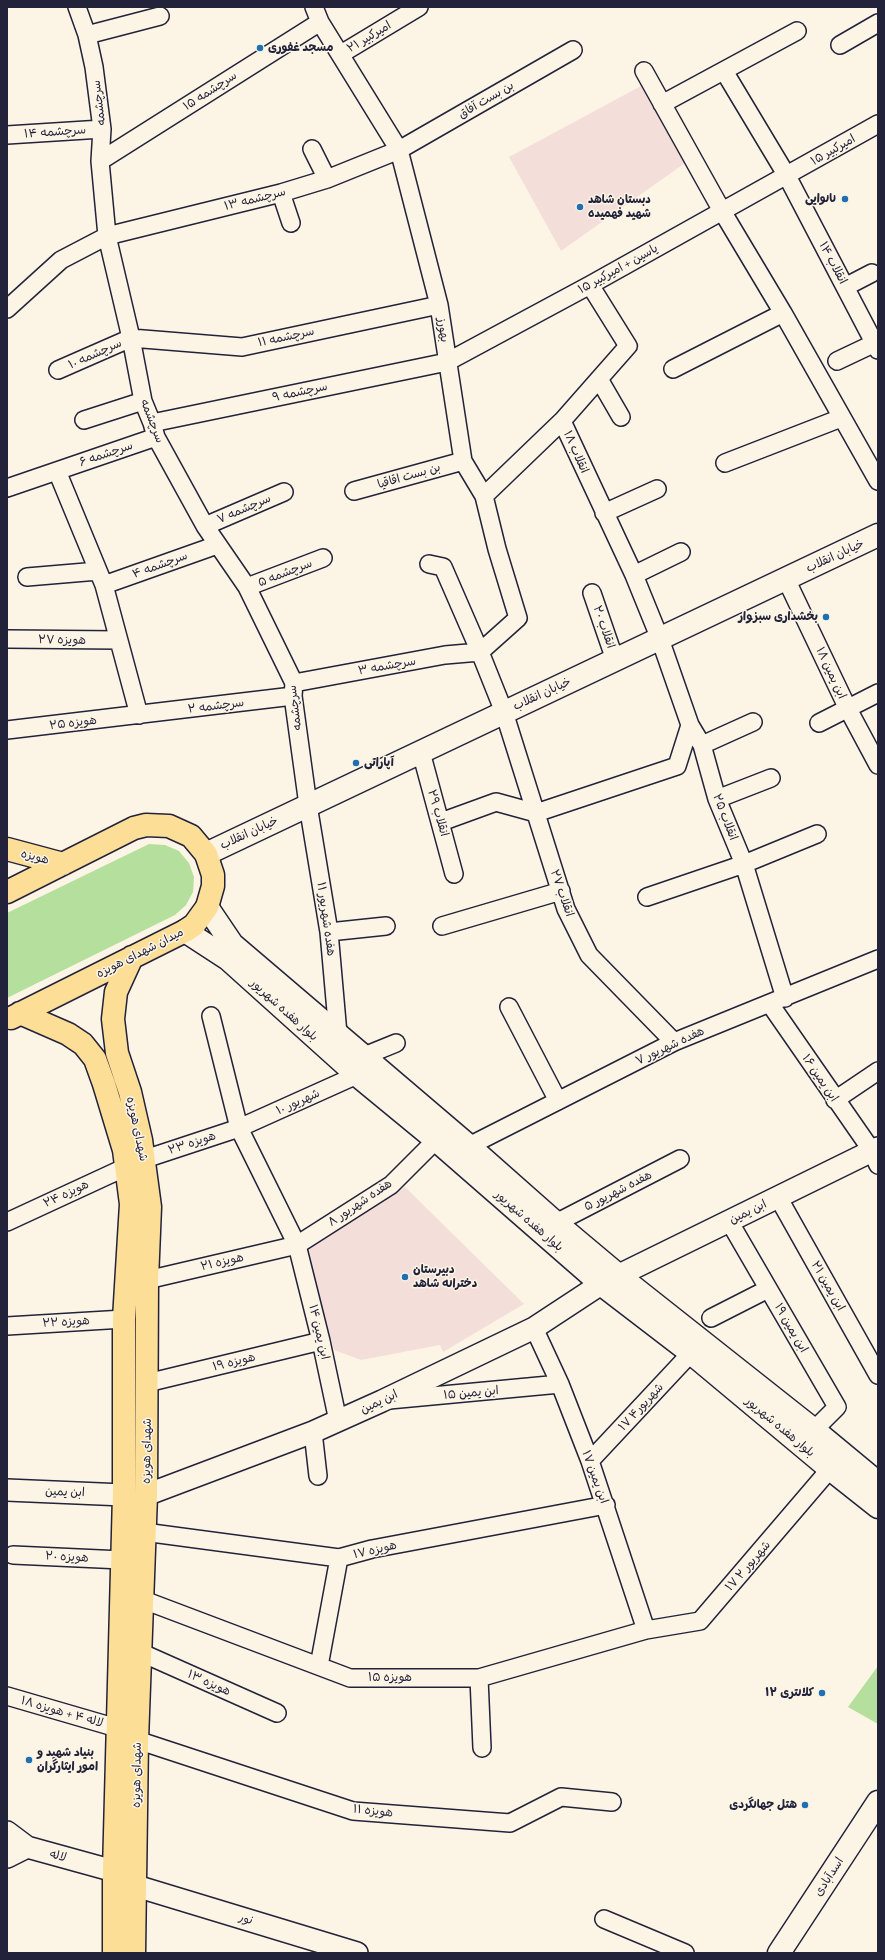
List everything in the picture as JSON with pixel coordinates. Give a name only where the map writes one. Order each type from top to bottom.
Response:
[{"type":"main road","name":"خیابان انقلاب","points":[[206,854],[878,535]]},
{"type":"main road","name":"میدان شهدای هویزه","points":[[7,892],[134,828],[158,824],[181,830],[199,844],[206,854],[213,875],[211,897],[207,907],[194,925],[185,931],[13,1016]]},
{"type":"main road","name":"هویزه","points":[[7,849],[63,864]]},
{"type":"main road","name":"بلوار هفده شهریور","points":[[207,907],[232,944],[338,1034],[360,1066],[436,1140],[610,1280],[814,1430],[878,1482]]},
{"type":"main road","name":"بلوار هفده شهریور","points":[[185,931],[228,959],[360,1066],[468,1146],[556,1223],[610,1280],[692,1353],[830,1470],[878,1507]]},
{"type":"main road","name":"شهدای هویزه","points":[[114,1953],[114,1871],[124,1495],[124,1319],[135,1163],[130,1092],[117,1053],[113,1019],[116,992],[132,957]]},
{"type":"main road","name":"شهدای هویزه","points":[[13,1016],[68,1034],[83,1044],[95,1059],[124,1150],[135,1163],[150,1207],[147,1280],[148,1383],[146,1494],[141,1599],[142,1653],[137,1740],[134,1953]]},
{"type":"main road","name":"اسدآبادی","points":[[779,1953],[878,1802]]},
{"type":"street","name":"سرچشمه","points":[[77,7],[87,35],[94,67],[102,129],[100,161],[107,236],[131,338],[143,401],[154,430],[204,526],[247,587],[293,689],[308,805]]},
{"type":"street","name":"امیرکبیر ۲۱","points":[[341,54],[419,7]]},
{"type":"street","name":"بهورز","points":[[317,14],[399,150],[439,305],[463,461],[484,496],[497,549],[518,618],[480,652]]},
{"type":"street","name":"سرچشمه ۱۵","points":[[100,161],[317,14]]},
{"type":"street","points":[[87,35],[160,16]]},
{"type":"street","points":[[840,45],[878,23]]},
{"type":"street","points":[[662,104],[797,31]]},
{"type":"street","name":"بن بست آفاق","points":[[399,150],[573,50]]},
{"type":"street","points":[[644,71],[722,211],[783,313],[878,481]]},
{"type":"street","name":"انقلاب ۱۴","points":[[724,71],[787,176],[845,287],[875,339]]},
{"type":"street","name":"امیرکبیر ۱۵","points":[[787,176],[878,124]]},
{"type":"street","name":"سرچشمه ۱۴","points":[[7,135],[102,129]]},
{"type":"street","points":[[312,149],[327,179]]},
{"type":"street","name":"سرچشمه ۱۳","points":[[7,309],[61,260],[107,236],[281,193],[327,179],[399,150]]},
{"type":"street","name":"یاسین + امیرکبیر ۱۵","points":[[448,362],[787,176]]},
{"type":"street","points":[[281,193],[292,223]]},
{"type":"street","points":[[845,287],[872,274]]},
{"type":"street","name":"انقلاب ۱۸","points":[[590,285],[628,346],[562,421],[634,575],[660,639]]},
{"type":"street","name":"سرچشمه ۱۱","points":[[131,338],[242,347],[439,305]]},
{"type":"street","points":[[673,369],[783,313]]},
{"type":"street","name":"سرچشمه ۱۰","points":[[58,370],[131,338]]},
{"type":"street","points":[[838,361],[875,339]]},
{"type":"street","name":"سرچشمه ۹","points":[[154,430],[448,362]]},
{"type":"street","points":[[599,379],[621,417]]},
{"type":"street","points":[[84,420],[143,401]]},
{"type":"street","points":[[725,464],[841,418]]},
{"type":"street","points":[[484,496],[562,421]]},
{"type":"street","name":"سرچشمه ۶","points":[[7,488],[57,471],[154,430]]},
{"type":"street","name":"بن بست اقاقیا","points":[[354,491],[463,461]]},
{"type":"street","points":[[57,471],[101,578],[139,715]]},
{"type":"street","points":[[604,513],[657,489]]},
{"type":"street","name":"سرچشمه ۷","points":[[204,526],[284,492]]},
{"type":"street","name":"سرچشمه ۴","points":[[27,577],[101,578],[217,545]]},
{"type":"street","points":[[634,575],[681,552]]},
{"type":"street","name":"سرچشمه ۵","points":[[247,587],[323,558]]},
{"type":"street","name":"انقلاب ۲۷","points":[[429,564],[443,567],[480,652],[504,712],[566,909],[589,955],[674,1042]]},
{"type":"street","name":"ابن یمین ۱۸","points":[[786,579],[848,709],[878,765]]},
{"type":"street","name":"انقلاب ۲۰","points":[[592,593],[615,660]]},
{"type":"street","name":"هویزه ۲۷","points":[[7,639],[118,640]]},
{"type":"street","name":"انقلاب ۲۵","points":[[660,639],[690,725],[702,746],[717,800],[744,864],[777,1001]]},
{"type":"street","name":"سرچشمه ۳","points":[[293,689],[445,655],[480,652]]},
{"type":"street","name":"سرچشمه ۲","points":[[139,715],[293,689]]},
{"type":"street","points":[[819,723],[878,693]]},
{"type":"street","name":"هویزه ۲۵","points":[[7,730],[139,715]]},
{"type":"street","points":[[702,746],[753,722]]},
{"type":"street","points":[[441,822],[496,802],[536,813],[677,766],[690,725]]},
{"type":"street","name":"انقلاب ۲۹","points":[[421,752],[454,874]]},
{"type":"street","points":[[717,800],[771,778]]},
{"type":"street","name":"هفده شهریور ۱۱","points":[[308,805],[329,932],[338,1034]]},
{"type":"street","points":[[647,897],[744,864],[817,834]]},
{"type":"street","points":[[442,926],[560,891]]},
{"type":"street","points":[[329,932],[386,926]]},
{"type":"street","name":"هفده شهریور ۷","points":[[468,1146],[674,1042],[878,959]]},
{"type":"street","name":"ابن یمین ۱۶","points":[[777,1001],[835,1100],[876,1155]]},
{"type":"street","points":[[509,1007],[558,1101]]},
{"type":"street","name":"ابن یمین ۱۴","points":[[211,1016],[239,1128],[297,1245],[321,1341],[338,1421]]},
{"type":"street","name":"شهریور ۱۰","points":[[239,1128],[360,1066],[396,1043]]},
{"type":"street","points":[[835,1100],[878,1071]]},
{"type":"street","name":"هویزه ۲۳","points":[[135,1163],[239,1128]]},
{"type":"street","name":"هفده شهریور ۸","points":[[297,1245],[391,1185],[436,1140]]},
{"type":"street","name":"ابن یمین","points":[[146,1494],[313,1432],[382,1401],[534,1328],[610,1280],[778,1197],[876,1155]]},
{"type":"street","name":"هفده شهریور ۵","points":[[556,1223],[680,1159]]},
{"type":"street","name":"هویزه ۲۴","points":[[7,1222],[135,1163]]},
{"type":"street","name":"ابن یمین ۲۱","points":[[778,1197],[878,1374]]},
{"type":"street","name":"ابن یمین ۱۹","points":[[729,1221],[837,1407],[814,1430]]},
{"type":"street","name":"هویزه ۲۱","points":[[147,1280],[297,1245]]},
{"type":"street","points":[[711,1318],[768,1289]]},
{"type":"street","name":"هویزه ۲۲","points":[[7,1326],[124,1319]]},
{"type":"street","name":"ابن یمین ۱۷","points":[[534,1328],[560,1384],[590,1461],[606,1505],[646,1630]]},
{"type":"street","name":"هویزه ۱۹","points":[[148,1383],[321,1341]]},
{"type":"street","name":"۱۷ شهریور۴","points":[[590,1461],[692,1353]]},
{"type":"street","name":"ابن یمین ۱۵","points":[[382,1401],[560,1384]]},
{"type":"street","points":[[313,1432],[318,1476]]},
{"type":"street","name":"۱۷ شهریور ۲","points":[[646,1630],[700,1621],[830,1470]]},
{"type":"street","name":"ابن یمین","points":[[7,1490],[124,1495]]},
{"type":"street","name":"هویزه ۱۷","points":[[144,1532],[339,1558],[372,1549],[606,1505]]},
{"type":"street","name":"هویزه ۲۰","points":[[12,1555],[122,1560]]},
{"type":"street","points":[[319,1666],[339,1558]]},
{"type":"street","name":"هویزه ۱۵","points":[[141,1599],[350,1678],[479,1678],[646,1630]]},
{"type":"street","name":"هویزه ۱۳","points":[[142,1653],[277,1713]]},
{"type":"street","points":[[479,1678],[482,1748]]},
{"type":"street","name":"لاله ۴ + هویزه ۱۸","points":[[7,1696],[118,1728]]},
{"type":"street","name":"هویزه ۱۱","points":[[137,1740],[353,1811],[510,1823],[561,1797],[612,1802]]},
{"type":"street","name":"لاله","points":[[7,1832],[27,1847],[114,1871]]},
{"type":"street","points":[[7,1858],[27,1847]]},
{"type":"street","name":"نور","points":[[136,1886],[357,1953]]},
{"type":"street","points":[[604,1919],[685,1953]]},
{"type":"shaded area","name":"دبستان شاهد شهید فهمیده","points":[[641,86],[685,163],[561,251],[509,157]]},
{"type":"shaded area","name":"دبیرستان دخترانه شاهد","points":[[405,1187],[524,1304],[443,1352],[440,1345],[361,1360],[334,1350],[306,1249]]},
{"type":"green space","points":[[149,844],[165,845],[179,851],[189,863],[194,877],[193,892],[186,905],[175,915],[7,998],[7,913]]},
{"type":"green space","points":[[878,1666],[878,1724],[848,1707]]},
{"type":"place","name":"مسجد غفوری","points":[[260,48]]},
{"type":"place","name":"نانوایی","points":[[845,199]]},
{"type":"place","name":"دبستان شاهد شهید فهمیده","points":[[580,207]]},
{"type":"place","name":"بخشداری سبزوار","points":[[826,617]]},
{"type":"place","name":"آپاراتی","points":[[356,763]]},
{"type":"place","name":"دبیرستان دخترانه شاهد","points":[[405,1277]]},
{"type":"place","name":"کلانتری ۱۲","points":[[822,1693]]},
{"type":"place","name":"بنیاد شهید و امور ایثارگران","points":[[29,1760]]},
{"type":"place","name":"هتل جهانگردی","points":[[805,1805]]}]
